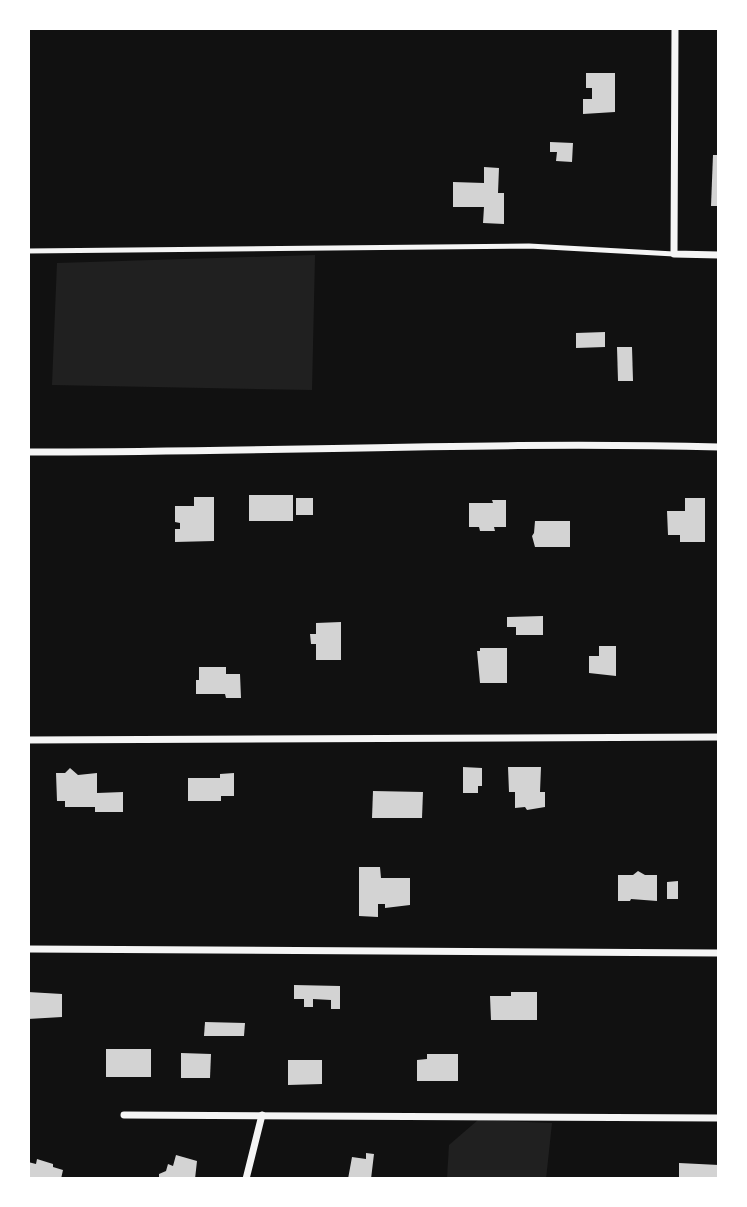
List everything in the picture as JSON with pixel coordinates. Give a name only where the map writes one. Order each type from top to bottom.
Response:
[{"type":"street","points":[[675,28],[674,254],[719,255]]},
{"type":"street","points":[[28,452],[189,453],[629,444],[719,447]]},
{"type":"street","points":[[28,740],[719,737]]},
{"type":"street","points":[[28,949],[719,953]]},
{"type":"street","points":[[124,1115],[719,1118]]},
{"type":"street","points":[[246,1179],[262,1115]]},
{"type":"lane","points":[[28,251],[529,246],[674,254]]},
{"type":"shaded area","points":[[315,255],[312,390],[52,385],[57,263]]},
{"type":"shaded area","points":[[478,1120],[552,1123],[546,1179],[447,1179],[449,1145]]},
{"type":"building","points":[[586,73],[615,73],[615,112],[583,114],[583,99],[592,99],[592,88],[586,88]]},
{"type":"building","points":[[550,142],[573,143],[572,162],[556,161],[557,152],[550,152]]},
{"type":"building","points":[[713,155],[719,155],[719,206],[711,206]]},
{"type":"building","points":[[484,167],[499,168],[498,193],[504,193],[504,224],[483,223],[484,207],[453,207],[453,182],[484,183]]},
{"type":"building","points":[[605,332],[605,347],[576,348],[576,333]]},
{"type":"building","points":[[617,347],[632,347],[633,381],[618,381]]},
{"type":"building","points":[[249,495],[293,495],[293,521],[249,521]]},
{"type":"building","points":[[194,497],[214,497],[214,541],[175,542],[175,529],[180,529],[180,523],[175,522],[175,506],[194,506]]},
{"type":"building","points":[[296,498],[313,498],[313,515],[296,515]]},
{"type":"building","points":[[685,498],[705,498],[705,542],[680,542],[680,535],[668,535],[667,511],[685,511]]},
{"type":"building","points":[[492,500],[506,500],[506,527],[494,527],[495,531],[480,531],[479,527],[469,527],[469,503],[493,503]]},
{"type":"building","points":[[535,521],[570,521],[570,547],[535,547],[532,536]]},
{"type":"building","points":[[543,616],[543,635],[516,635],[516,627],[507,627],[507,617]]},
{"type":"building","points":[[341,622],[341,660],[316,660],[316,644],[311,644],[310,634],[316,634],[316,623]]},
{"type":"building","points":[[599,646],[616,646],[616,676],[589,673],[589,656],[599,656]]},
{"type":"building","points":[[480,648],[507,648],[507,683],[480,683],[477,651],[480,651]]},
{"type":"building","points":[[199,667],[226,667],[226,674],[240,674],[241,698],[226,698],[225,694],[196,694]]},
{"type":"building","points":[[463,767],[482,768],[482,786],[478,786],[478,793],[463,793]]},
{"type":"building","points":[[508,767],[541,767],[540,792],[545,792],[545,807],[527,810],[525,807],[515,808],[515,792],[509,792]]},
{"type":"building","points":[[70,768],[78,775],[97,773],[97,793],[123,792],[123,812],[95,812],[95,807],[65,807],[65,801],[57,801],[56,773],[65,773]]},
{"type":"building","points":[[234,773],[234,796],[221,796],[221,801],[188,801],[188,778],[220,778],[220,774]]},
{"type":"building","points":[[373,791],[423,792],[422,818],[372,818]]},
{"type":"building","points":[[359,867],[380,867],[381,878],[410,878],[410,905],[385,908],[385,904],[378,904],[378,917],[359,916]]},
{"type":"building","points":[[638,871],[645,875],[657,875],[657,901],[618,901],[618,875],[633,875]]},
{"type":"building","points":[[678,881],[678,899],[667,899],[667,882]]},
{"type":"building","points":[[294,985],[340,986],[340,1009],[331,1009],[331,1000],[313,999],[313,1007],[304,1007],[304,999],[294,999]]},
{"type":"building","points":[[28,992],[62,994],[62,1017],[28,1019]]},
{"type":"building","points":[[511,992],[537,992],[537,1020],[491,1020],[490,996],[511,996]]},
{"type":"building","points":[[205,1022],[245,1023],[244,1036],[204,1036]]},
{"type":"building","points":[[106,1049],[151,1049],[151,1077],[106,1077]]},
{"type":"building","points":[[181,1053],[211,1054],[210,1078],[181,1078]]},
{"type":"building","points":[[427,1054],[458,1054],[458,1081],[417,1081],[417,1060],[427,1059]]},
{"type":"building","points":[[288,1060],[322,1060],[322,1084],[288,1085]]},
{"type":"building","points":[[366,1153],[374,1154],[371,1179],[348,1179],[352,1157],[366,1159]]},
{"type":"building","points":[[176,1155],[197,1161],[195,1179],[159,1179],[159,1174],[166,1171],[168,1164],[173,1166]]},
{"type":"building","points":[[37,1159],[63,1170],[61,1179],[28,1179],[28,1162],[36,1164]]},
{"type":"building","points":[[679,1163],[719,1165],[719,1179],[679,1179]]}]
